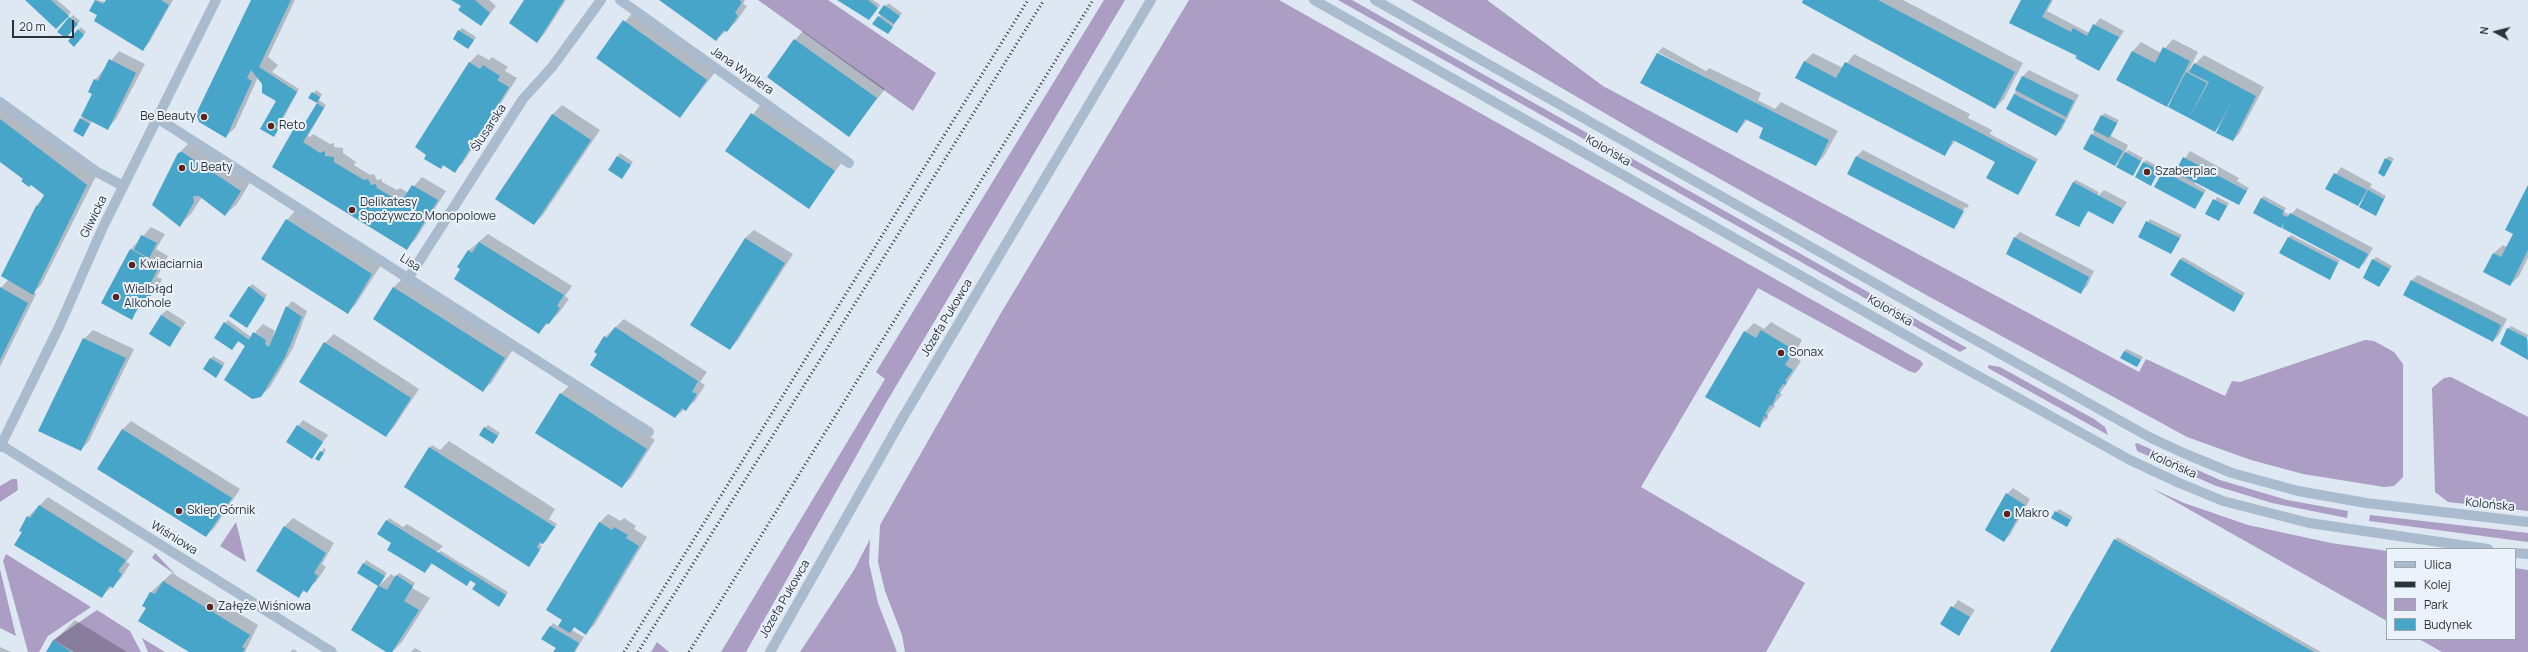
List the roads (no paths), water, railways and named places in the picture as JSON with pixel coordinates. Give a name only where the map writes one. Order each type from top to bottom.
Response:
[{"type":"street","name":"Gliwicka","points":[[0,446],[59,327],[81,274],[123,186],[216,0]]},
{"type":"street","name":"Ślusarska","points":[[409,277],[523,99],[552,67],[601,0]]},
{"type":"street","name":"Jana Wyplera","points":[[620,0],[849,163]]},
{"type":"street","name":"Józefa Pukowca","points":[[770,652],[902,419],[1151,0]]},
{"type":"street","name":"Kolońska","points":[[1314,0],[1949,359],[2130,460],[2170,479],[2223,501],[2309,523],[2481,548]]},
{"type":"street","name":"Kolońska","points":[[1375,0],[1961,332],[2152,438],[2188,455],[2232,473],[2298,491],[2380,505],[2528,522]]},
{"type":"street","points":[[0,102],[97,172],[123,186]]},
{"type":"street","name":"Lisa","points":[[157,118],[409,277],[649,432]]},
{"type":"street","name":"Wiśniowa","points":[[0,446],[332,652]]},
{"type":"street","points":[[2516,553],[2528,554]]},
{"type":"railway","points":[[624,652],[1028,0]]},
{"type":"railway","points":[[638,652],[1044,0]]},
{"type":"railway","points":[[689,652],[1093,0]]},
{"type":"place","name":"Be Beauty","points":[[204,117]]},
{"type":"place","name":"Reto","points":[[271,126]]},
{"type":"place","name":"U Beaty","points":[[182,168]]},
{"type":"place","name":"Szaberplac","points":[[2147,172]]},
{"type":"place","name":"Delikatesy Spożywczo Monopolowe","points":[[352,210]]},
{"type":"place","name":"Kwiaciarnia","points":[[132,265]]},
{"type":"place","name":"Wielbłąd Alkohole","points":[[116,297]]},
{"type":"place","name":"Sonax","points":[[1781,353]]},
{"type":"place","name":"Sklep Górnik","points":[[179,511]]},
{"type":"place","name":"Makro","points":[[2007,514]]},
{"type":"place","name":"Załęże Wiśniowa","points":[[210,607]]}]
